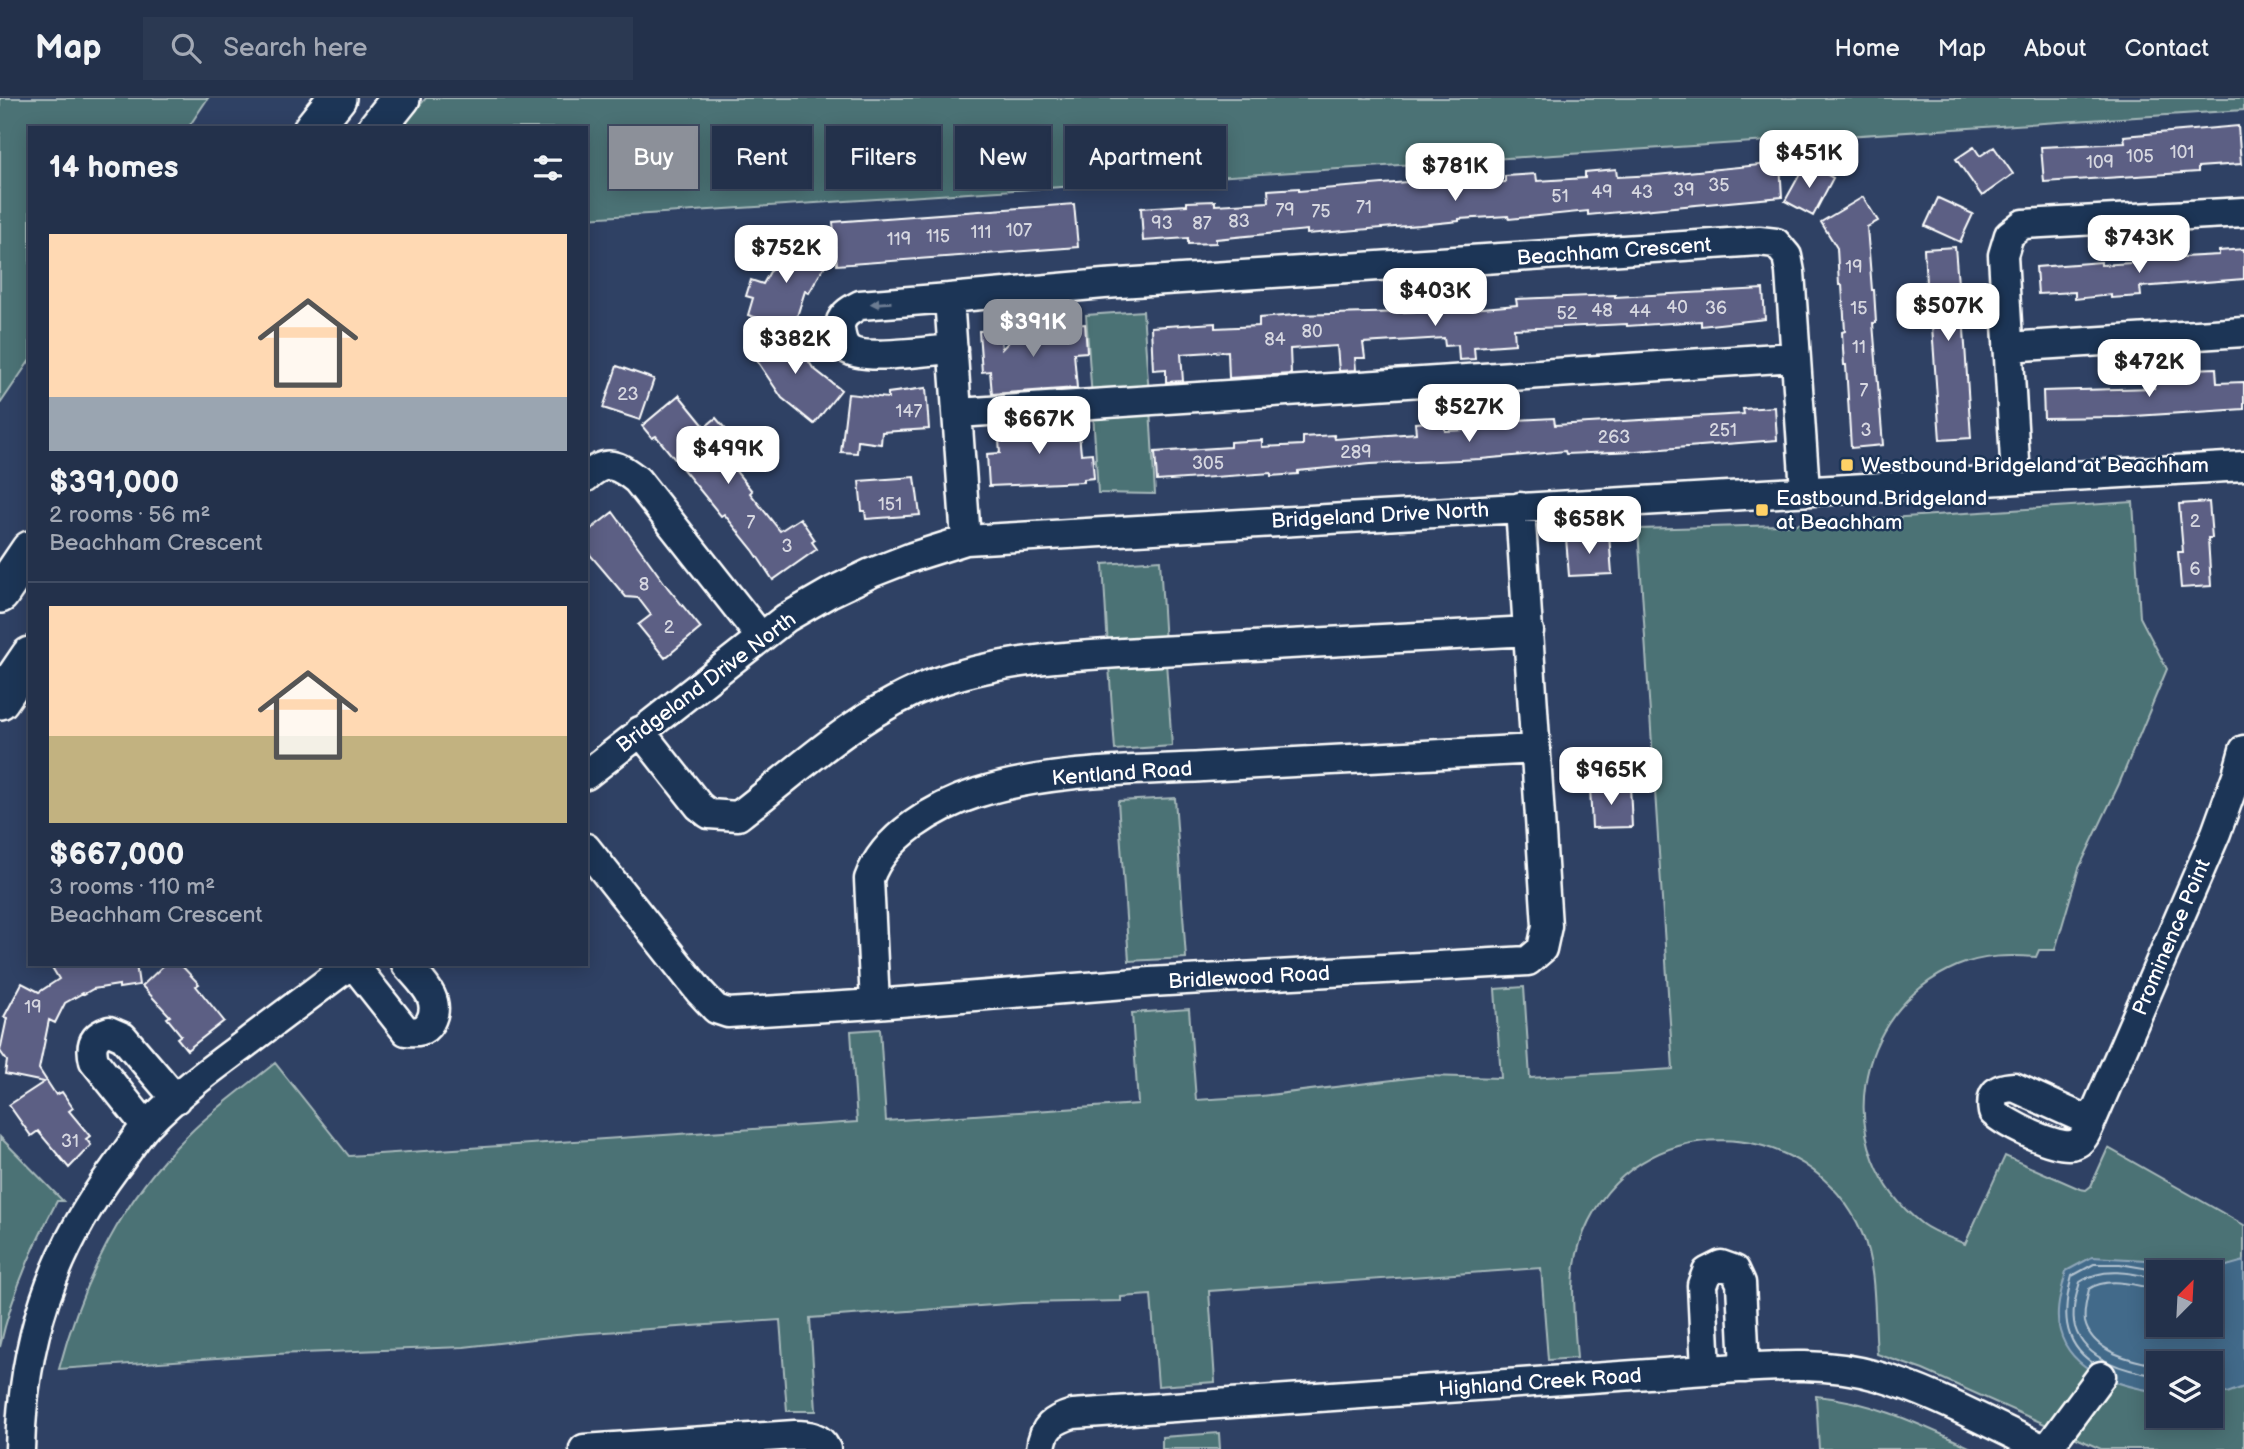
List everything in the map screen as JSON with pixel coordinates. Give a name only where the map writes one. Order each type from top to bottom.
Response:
[{"type":"main road","points":[[315,126],[337,98]]},
{"type":"main road","points":[[379,126],[401,98]]},
{"type":"main road","points":[[0,594],[28,553]]},
{"type":"main road","points":[[0,700],[28,659]]},
{"type":"street","points":[[2016,478],[2003,255],[2009,235],[2023,224],[2244,212]]},
{"type":"street","name":"Beachham Crescent","points":[[953,349],[865,355],[848,349],[841,339],[840,323],[848,312],[860,305],[1104,284],[1759,241],[1776,243],[1787,256],[1790,272],[1805,490]]},
{"type":"street","points":[[949,298],[966,540]]},
{"type":"street","points":[[2008,347],[2244,332]]},
{"type":"street","points":[[958,413],[1794,356]]},
{"type":"street","points":[[588,475],[597,467],[612,465],[625,470],[638,480],[760,636]]},
{"type":"street","name":"Bridgeland Drive North","points":[[588,773],[760,636],[831,592],[912,557],[966,540],[2244,466]]},
{"type":"street","name":"Bridlewood Road","points":[[588,851],[700,992],[716,1009],[728,1013],[1150,982],[1528,961],[1542,949],[1547,926],[1520,507]]},
{"type":"street","points":[[640,731],[699,806],[709,814],[738,816],[842,734],[883,707],[933,684],[976,670],[1021,662],[1128,653],[1529,631]]},
{"type":"street","name":"Kentland Road","points":[[875,1004],[869,879],[873,866],[902,834],[922,819],[976,793],[1043,778],[1536,749]]},
{"type":"street","name":"Prominence Point","points":[[2091,1122],[2216,833],[2244,750]]},
{"type":"street","points":[[20,1449],[27,1371],[34,1335],[48,1289],[67,1243],[89,1204],[146,1126],[218,1064],[349,966]]},
{"type":"street","points":[[354,966],[406,1031],[418,1032],[428,1027],[435,1015],[434,999],[408,966]]},
{"type":"street","points":[[146,1126],[94,1061],[93,1042],[100,1034],[110,1031],[123,1037],[176,1099]]},
{"type":"street","points":[[1706,1370],[1702,1285],[1707,1272],[1721,1265],[1735,1270],[1741,1283],[1745,1368]]},
{"type":"street","name":"Highland Creek Road","points":[[1041,1449],[1043,1434],[1054,1420],[1073,1414],[1807,1365],[1876,1376],[1914,1390],[2046,1449]]},
{"type":"street","points":[[2046,1449],[2101,1376]]},
{"type":"street","points":[[584,1449],[795,1434],[810,1435],[824,1444],[826,1449]]},
{"type":"green space","points":[[0,98],[208,98],[189,126],[28,126],[28,363],[0,404]]},
{"type":"green space","points":[[426,98],[2244,98],[2244,110],[1226,176],[1226,126],[1065,126],[1065,187],[1051,188],[1051,126],[955,126],[955,189],[1031,189],[588,218],[588,126],[402,126]]},
{"type":"green space","points":[[1143,311],[1149,395],[1092,399],[1086,315]]},
{"type":"green space","points":[[1150,408],[1155,494],[1098,493],[1093,412]]},
{"type":"green space","points":[[2133,502],[2140,617],[2167,669],[2119,784],[2079,868],[2055,950],[2039,950],[2036,957],[1996,957],[1967,962],[1922,987],[1894,1015],[1875,1048],[1865,1085],[1865,1123],[1873,1160],[1892,1194],[1922,1224],[1965,1244],[2005,1156],[2086,1190],[2091,1186],[2108,1148],[2244,1225],[2244,1449],[2101,1449],[1923,1370],[1877,1354],[1873,1277],[1867,1247],[1862,1233],[1837,1193],[1804,1164],[1765,1147],[1723,1140],[1681,1145],[1642,1162],[1608,1191],[1584,1232],[1575,1263],[1573,1310],[1577,1358],[1548,1360],[1541,1268],[1209,1291],[1215,1382],[1158,1386],[1151,1295],[1121,1297],[1121,1301],[1022,1303],[810,1318],[816,1411],[787,1411],[780,1320],[577,1334],[464,1347],[275,1354],[59,1369],[93,1272],[125,1213],[144,1185],[199,1124],[275,1063],[349,1156],[857,1122],[851,1031],[880,1029],[886,1121],[1138,1104],[1132,1013],[1189,1009],[1196,1100],[1261,1096],[1426,1076],[1501,1078],[1495,989],[1524,987],[1530,1078],[1673,1069],[1638,529],[1781,525]]},
{"type":"green space","points":[[1160,560],[1165,644],[1108,648],[1103,564]]},
{"type":"green space","points":[[1166,662],[1172,746],[1115,750],[1109,666]]},
{"type":"green space","points":[[1175,798],[1186,958],[1129,961],[1118,801]]},
{"type":"green space","points":[[0,1137],[63,1201],[57,1201],[31,1254],[10,1309],[0,1347]]},
{"type":"green space","points":[[1816,1396],[1878,1409],[1974,1449],[1819,1449]]},
{"type":"green space","points":[[1219,1433],[1220,1449],[1162,1449],[1162,1437]]},
{"type":"water","points":[[2092,1257],[2146,1260],[2146,1337],[2223,1337],[2223,1267],[2244,1261],[2244,1387],[2223,1393],[2223,1351],[2146,1351],[2146,1390],[2099,1375],[2075,1357],[2066,1345],[2058,1324],[2059,1301],[2066,1271]]},
{"type":"building","points":[[2238,126],[2241,164],[2198,167],[2198,172],[2044,182],[2041,147],[2125,143],[2124,136]]},
{"type":"building","points":[[1974,147],[1980,156],[1994,147],[2013,174],[1982,196],[1956,159]]},
{"type":"building","points":[[1780,163],[1782,197],[1588,215],[1588,211],[1509,219],[1508,216],[1459,219],[1420,225],[1307,234],[1307,230],[1216,239],[1216,243],[1188,244],[1188,238],[1143,241],[1141,208],[1187,205],[1187,202],[1215,201],[1215,205],[1269,202],[1268,190],[1299,188],[1299,191],[1455,178],[1456,185],[1505,182],[1505,176],[1536,174],[1537,181],[1585,178],[1585,172],[1616,169],[1617,177],[1656,175]]},
{"type":"building","points":[[1806,163],[1833,178],[1813,216],[1785,201]]},
{"type":"building","points":[[1863,197],[1878,221],[1867,227],[1874,290],[1876,323],[1873,323],[1883,445],[1851,448],[1842,332],[1845,331],[1842,285],[1839,285],[1837,248],[1821,222]]},
{"type":"building","points":[[1938,198],[1973,214],[1960,242],[1925,226]]},
{"type":"building","points":[[1074,204],[1078,247],[837,265],[833,222]]},
{"type":"building","points":[[789,238],[828,260],[809,293],[805,291],[793,329],[748,315],[753,298],[746,296],[751,280],[763,284]]},
{"type":"building","points":[[1955,247],[1958,284],[1961,283],[1971,438],[1940,440],[1929,283],[1926,283],[1924,249]]},
{"type":"building","points":[[2244,249],[2244,279],[2140,287],[2141,296],[2111,298],[2111,295],[2075,299],[2075,292],[2038,294],[2036,267],[2146,262],[2146,259],[2219,255],[2219,251]]},
{"type":"building","points":[[1763,289],[1765,319],[1701,326],[1701,321],[1514,329],[1515,344],[1474,347],[1475,359],[1459,360],[1458,345],[1445,346],[1444,338],[1363,343],[1365,358],[1355,358],[1356,370],[1339,371],[1337,346],[1290,349],[1291,374],[1229,378],[1228,351],[1181,354],[1183,381],[1166,382],[1166,369],[1153,370],[1151,327],[1215,323],[1215,328],[1259,326],[1259,318],[1295,315],[1471,309],[1517,305],[1516,299]]},
{"type":"building","points":[[1085,324],[1087,352],[1074,353],[1077,388],[992,394],[990,371],[982,372],[979,331],[1000,330],[1002,349],[1022,328],[1032,328],[1038,333],[1064,331],[1063,326]]},
{"type":"building","points":[[787,328],[813,368],[841,390],[814,424],[782,398],[751,352]]},
{"type":"building","points":[[617,366],[654,379],[640,420],[603,408]]},
{"type":"building","points":[[2216,368],[2217,383],[2244,382],[2244,409],[2119,417],[2044,418],[2043,391],[2154,388],[2154,379],[2193,377],[2193,369]]},
{"type":"building","points":[[926,388],[929,429],[882,432],[881,444],[858,441],[857,453],[841,452],[848,394],[888,398],[888,393]]},
{"type":"building","points":[[679,395],[705,427],[716,418],[735,440],[731,443],[737,450],[726,459],[780,531],[800,518],[815,540],[812,542],[817,549],[773,580],[724,514],[721,516],[656,436],[652,438],[642,426]]},
{"type":"building","points":[[1515,395],[1517,420],[1554,418],[1555,425],[1744,414],[1743,409],[1775,407],[1777,440],[1636,451],[1566,454],[1565,451],[1481,459],[1370,464],[1271,476],[1271,473],[1157,481],[1155,452],[1230,447],[1230,442],[1262,440],[1262,447],[1303,445],[1303,437],[1334,435],[1335,439],[1416,433],[1415,423],[1445,421],[1445,431],[1491,429],[1490,417],[1501,417],[1500,396]]},
{"type":"building","points":[[1078,422],[1081,454],[1092,453],[1094,478],[1084,479],[1084,482],[989,486],[987,454],[1000,453],[998,427]]},
{"type":"building","points":[[915,477],[920,515],[866,519],[865,511],[862,511],[859,481]]},
{"type":"building","points":[[2209,502],[2212,538],[2208,538],[2211,586],[2181,588],[2178,552],[2183,552],[2179,504]]},
{"type":"building","points":[[613,512],[668,588],[701,628],[665,658],[638,625],[651,615],[638,598],[626,597],[588,552],[588,531]]},
{"type":"building","points":[[1609,535],[1612,574],[1569,576],[1566,538]]},
{"type":"building","points":[[1630,785],[1632,827],[1592,828],[1590,787]]},
{"type":"building","points":[[51,966],[136,966],[139,985],[93,989],[65,1003],[55,1023],[49,1020],[39,1069],[56,1095],[62,1092],[73,1108],[69,1111],[90,1136],[86,1139],[91,1145],[69,1168],[38,1131],[31,1136],[9,1105],[44,1082],[5,1074],[7,1061],[0,1051],[7,1018],[4,1017],[22,983],[39,992],[59,979]]},
{"type":"building","points":[[163,966],[182,966],[199,984],[196,986],[224,1021],[187,1050],[177,1038],[181,1035],[167,1018],[170,1016],[142,986]]},
{"type":"place","name":"Westbound Bridgeland at Beachham","points":[[1847,465]]},
{"type":"place","name":"Eastbound Bridgeland at Beachham","points":[[1762,510]]}]
